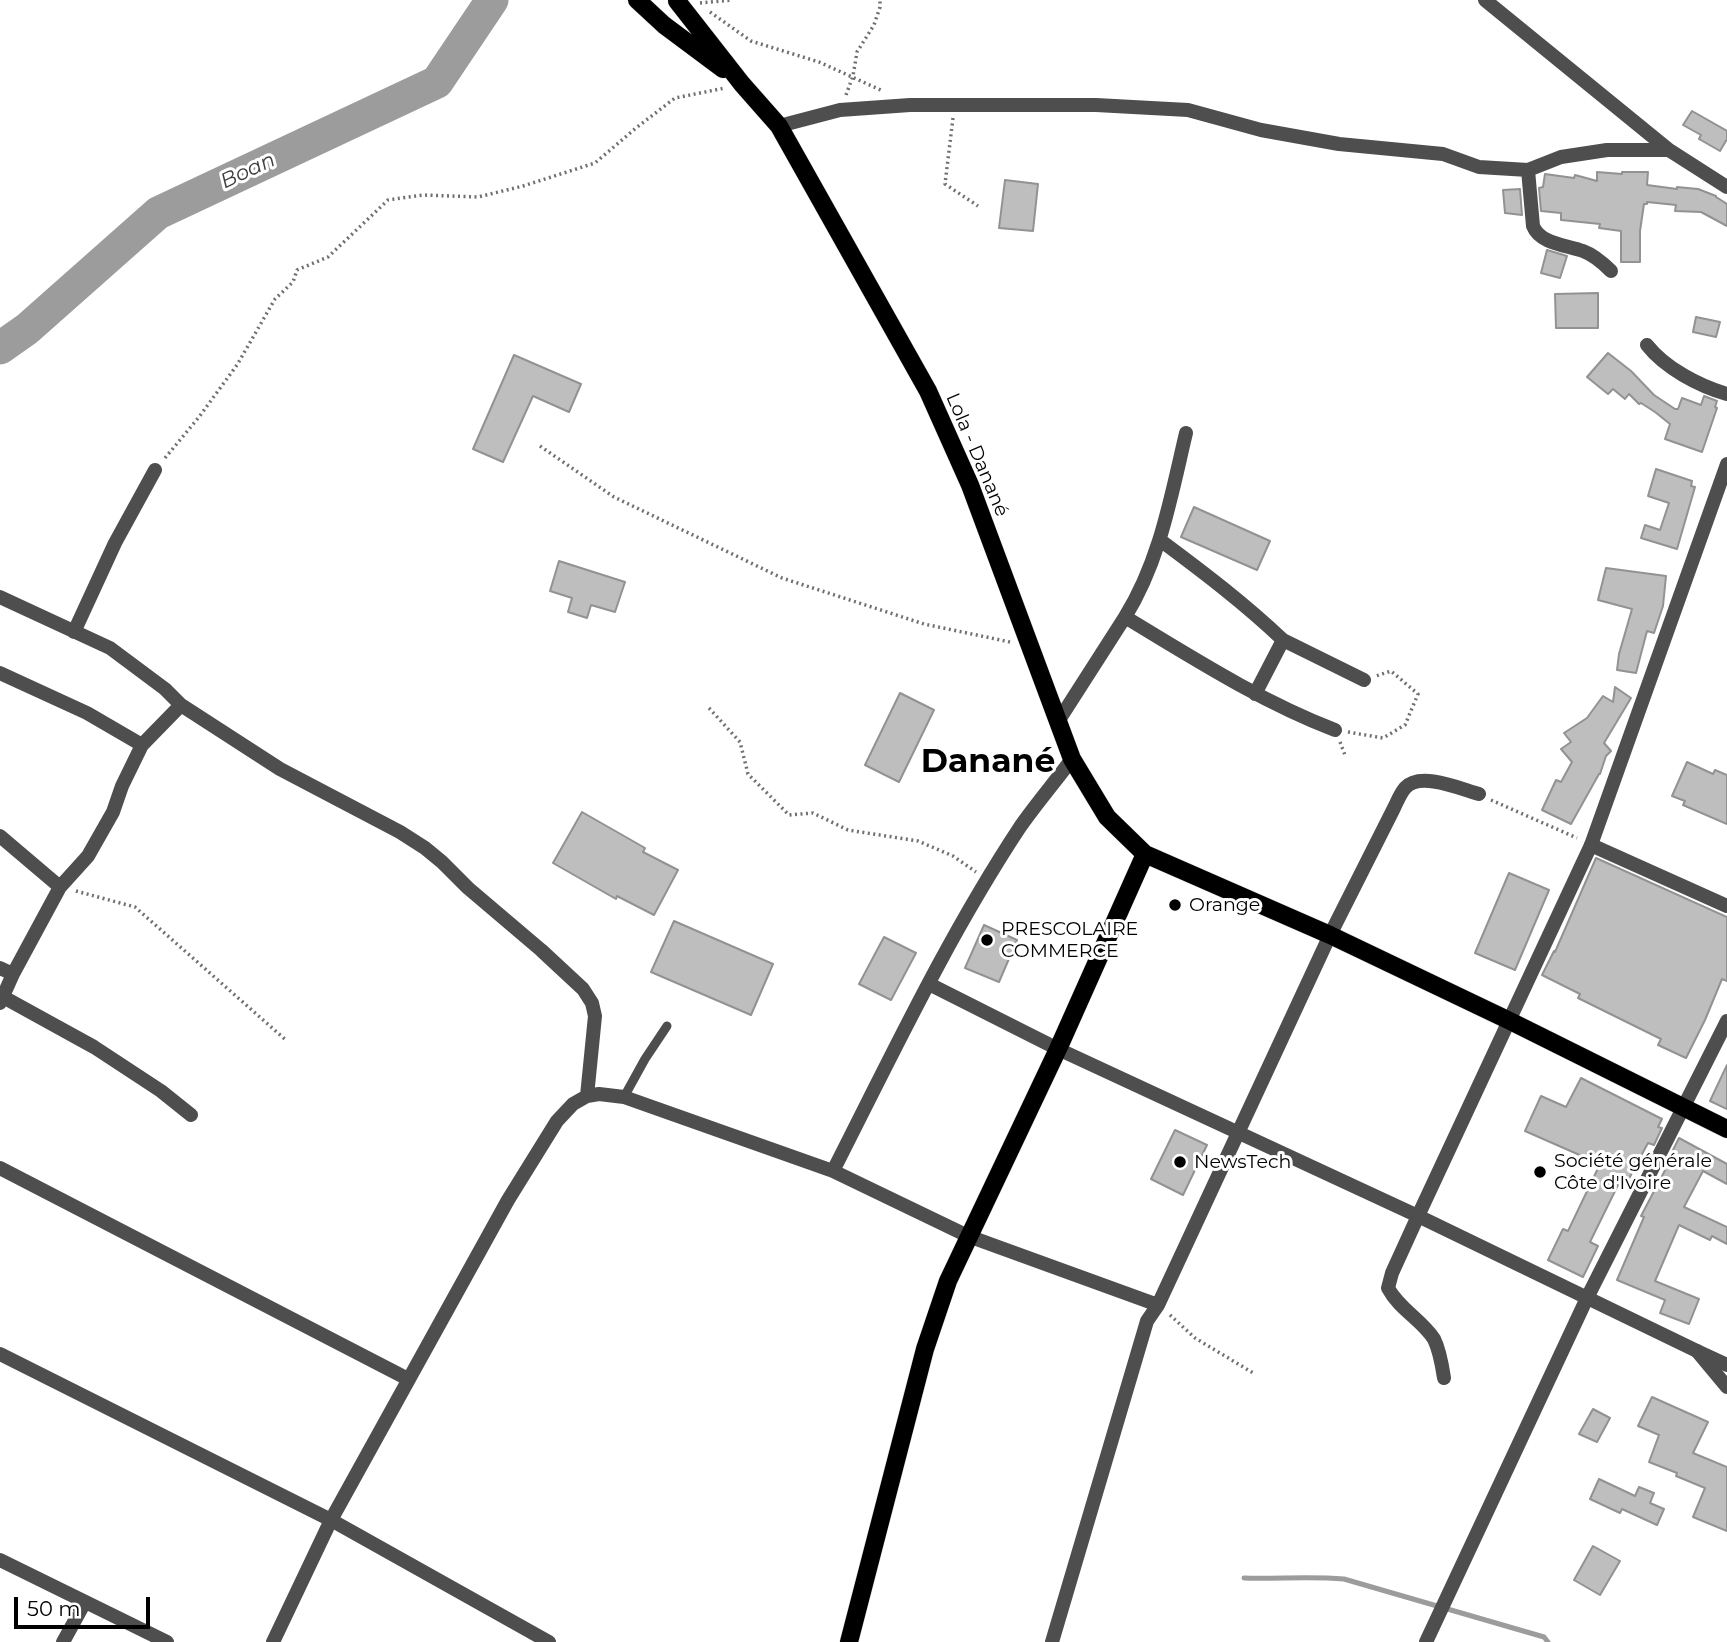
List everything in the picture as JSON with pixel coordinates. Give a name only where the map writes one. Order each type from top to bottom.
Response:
[{"type":"main road","name":"Lola - Danané","points":[[637,0],[664,25],[742,84]]},
{"type":"main road","name":"Lola - Danané","points":[[677,1],[742,84],[779,126],[928,391],[970,485],[1072,759],[1107,817],[1145,854]]},
{"type":"main road","points":[[849,1642],[925,1349],[948,1281],[1058,1049],[1145,854],[1330,935],[1727,1129]]},
{"type":"street","points":[[1485,0],[1669,150],[1727,187]]},
{"type":"street","points":[[779,126],[840,110],[909,105],[1096,105],[1188,110],[1261,130],[1326,142],[1443,154],[1479,167],[1528,170],[1561,157],[1607,150],[1669,150]]},
{"type":"street","points":[[1528,170],[1535,232],[1559,244],[1585,251],[1611,271]]},
{"type":"street","points":[[1647,345],[1666,363],[1692,381],[1727,394]]},
{"type":"street","points":[[1059,720],[1136,598],[1160,540],[1186,433]]},
{"type":"street","points":[[1444,1378],[1433,1338],[1395,1300],[1388,1288],[1392,1273],[1591,845],[1727,464]]},
{"type":"street","points":[[74,632],[115,543],[155,470]]},
{"type":"street","points":[[1160,540],[1220,584],[1283,640],[1364,680]]},
{"type":"street","points":[[0,597],[110,648],[165,689],[181,705],[280,769],[400,832],[442,862],[583,989],[592,1003],[596,1016],[587,1096]]},
{"type":"street","points":[[1125,617],[1255,694],[1335,730]]},
{"type":"street","points":[[1255,694],[1283,640]]},
{"type":"street","points":[[0,673],[87,713],[142,745]]},
{"type":"street","points":[[181,705],[142,745],[113,812],[88,856],[60,887],[7,971],[2,1000],[94,1047],[161,1091],[191,1115]]},
{"type":"street","points":[[834,1171],[929,984],[987,880],[1021,825],[1072,759]]},
{"type":"street","points":[[1052,1642],[1147,1321],[1157,1305],[1330,935],[1394,808],[1410,783],[1438,782],[1479,794]]},
{"type":"street","points":[[0,836],[60,887]]},
{"type":"street","points":[[1591,845],[1727,906]]},
{"type":"street","points":[[929,984],[1058,1049],[1418,1216],[1727,1365]]},
{"type":"street","points":[[1426,1642],[1587,1298],[1727,1021]]},
{"type":"street","points":[[272,1642],[331,1520],[508,1200],[557,1121],[573,1104],[587,1096],[599,1094],[624,1097],[834,1171],[968,1236],[1157,1305]]},
{"type":"street","points":[[0,1168],[408,1378]]},
{"type":"street","points":[[1697,1351],[1727,1387]]},
{"type":"street","points":[[0,1354],[331,1520],[549,1642]]},
{"type":"street","points":[[0,1560],[167,1642]]},
{"type":"street","points":[[63,1642],[85,1602]]},
{"type":"lane","points":[[624,1097],[667,1026]]},
{"type":"path","points":[[732,0],[697,3],[751,41],[819,62],[873,85],[909,105]]},
{"type":"path","points":[[840,110],[853,76],[857,52],[874,25],[880,0]]},
{"type":"path","points":[[155,470],[200,417],[237,365],[275,299],[293,282],[297,270],[328,257],[388,200],[424,195],[478,197],[595,163],[675,99],[742,84]]},
{"type":"path","points":[[954,106],[945,184],[978,206]]},
{"type":"path","points":[[540,446],[614,497],[782,578],[925,624],[1029,646]]},
{"type":"path","points":[[1335,730],[1383,738],[1405,725],[1418,694],[1391,671],[1364,680]]},
{"type":"path","points":[[709,708],[740,742],[748,774],[789,815],[813,813],[848,830],[918,841],[953,856],[987,880]]},
{"type":"path","points":[[1479,794],[1591,845]]},
{"type":"path","points":[[60,887],[135,907],[287,1041]]},
{"type":"path","points":[[1157,1305],[1195,1338],[1255,1374]]},
{"type":"building","points":[[1692,111],[1727,131],[1727,139],[1720,151],[1699,139],[1701,135],[1683,125]]},
{"type":"building","points":[[1597,172],[1648,172],[1647,185],[1698,189],[1716,196],[1727,204],[1727,226],[1701,212],[1675,211],[1676,205],[1647,202],[1644,204],[1640,231],[1640,262],[1621,262],[1621,231],[1599,228],[1600,224],[1561,220],[1561,213],[1541,211],[1539,188],[1543,187],[1545,174],[1574,178],[1575,175],[1597,181]]},
{"type":"building","points":[[1005,180],[1038,184],[1033,231],[999,228]]},
{"type":"building","points":[[1520,189],[1522,215],[1505,213],[1503,190]]},
{"type":"building","points":[[1547,250],[1567,256],[1560,278],[1541,273]]},
{"type":"building","points":[[1598,293],[1598,328],[1556,328],[1555,294]]},
{"type":"building","points":[[1696,317],[1720,322],[1716,337],[1693,332]]},
{"type":"building","points":[[1608,353],[1631,371],[1654,395],[1675,409],[1678,409],[1682,398],[1701,405],[1704,396],[1717,401],[1702,452],[1665,439],[1670,424],[1655,412],[1639,404],[1629,394],[1625,399],[1613,389],[1608,394],[1587,377]]},
{"type":"building","points":[[514,355],[581,384],[569,412],[533,396],[503,462],[473,449]]},
{"type":"building","points":[[1656,469],[1692,481],[1691,486],[1695,487],[1677,549],[1641,538],[1645,525],[1660,530],[1669,503],[1648,496]]},
{"type":"building","points":[[1194,507],[1270,541],[1257,570],[1181,537]]},
{"type":"building","points":[[559,561],[625,582],[615,612],[591,605],[587,618],[568,612],[572,598],[550,591]]},
{"type":"building","points":[[1606,568],[1666,576],[1663,606],[1654,633],[1647,631],[1636,673],[1617,670],[1632,609],[1598,600]]},
{"type":"building","points":[[1615,687],[1631,698],[1604,743],[1611,751],[1571,824],[1542,810],[1556,780],[1561,782],[1572,762],[1561,749],[1571,742],[1564,733],[1587,718],[1603,696],[1613,702]]},
{"type":"building","points":[[900,693],[934,710],[899,782],[865,765]]},
{"type":"building","points":[[1687,762],[1713,774],[1715,770],[1727,775],[1727,824],[1683,805],[1685,801],[1672,796]]},
{"type":"building","points":[[582,812],[645,848],[643,852],[678,870],[654,915],[617,896],[616,899],[553,863]]},
{"type":"building","points":[[1596,858],[1727,917],[1727,981],[1722,979],[1686,1058],[1658,1045],[1661,1039],[1578,998],[1580,994],[1542,975],[1555,952]]},
{"type":"building","points":[[1509,873],[1549,890],[1515,970],[1475,953]]},
{"type":"building","points":[[674,921],[773,964],[751,1015],[651,972]]},
{"type":"building","points":[[984,925],[1017,940],[999,982],[965,968]]},
{"type":"building","points":[[884,937],[916,953],[891,1000],[859,984]]},
{"type":"building","points":[[1727,1065],[1727,1109],[1710,1101]]},
{"type":"building","points":[[1581,1078],[1662,1119],[1658,1127],[1662,1128],[1654,1145],[1648,1143],[1624,1188],[1618,1185],[1590,1242],[1598,1246],[1583,1277],[1548,1260],[1563,1229],[1568,1231],[1600,1164],[1525,1131],[1541,1096],[1566,1107]]},
{"type":"building","points":[[1175,1130],[1207,1145],[1183,1195],[1151,1179]]},
{"type":"building","points":[[1679,1138],[1727,1164],[1727,1184],[1703,1171],[1684,1207],[1727,1227],[1727,1244],[1712,1236],[1710,1240],[1679,1225],[1655,1281],[1699,1299],[1689,1324],[1660,1313],[1665,1300],[1617,1280],[1644,1217],[1641,1216]]},
{"type":"building","points":[[1652,1397],[1708,1422],[1693,1453],[1727,1467],[1727,1531],[1693,1517],[1705,1488],[1649,1462],[1659,1435],[1638,1426]]},
{"type":"building","points":[[1593,1409],[1610,1418],[1597,1442],[1579,1434]]},
{"type":"building","points":[[1599,1479],[1635,1496],[1639,1487],[1654,1493],[1650,1503],[1664,1509],[1657,1525],[1622,1509],[1620,1513],[1590,1499]]},
{"type":"building","points":[[1593,1546],[1620,1561],[1600,1595],[1574,1580]]},
{"type":"waterway","name":"Boan","points":[[0,348],[27,329],[158,213],[437,82],[492,0]]},
{"type":"waterway","points":[[1244,1578],[1344,1579],[1544,1637],[1548,1642]]},
{"type":"place","name":"Orange","points":[[1175,905]]},
{"type":"place","name":"PRESCOLAIRE COMMERCE","points":[[987,940]]},
{"type":"place","name":"NewsTech","points":[[1180,1162]]},
{"type":"place","name":"Société générale Côte d'Ivoire","points":[[1540,1172]]},
{"type":"district","name":"Danané","points":[[988,762]]}]
